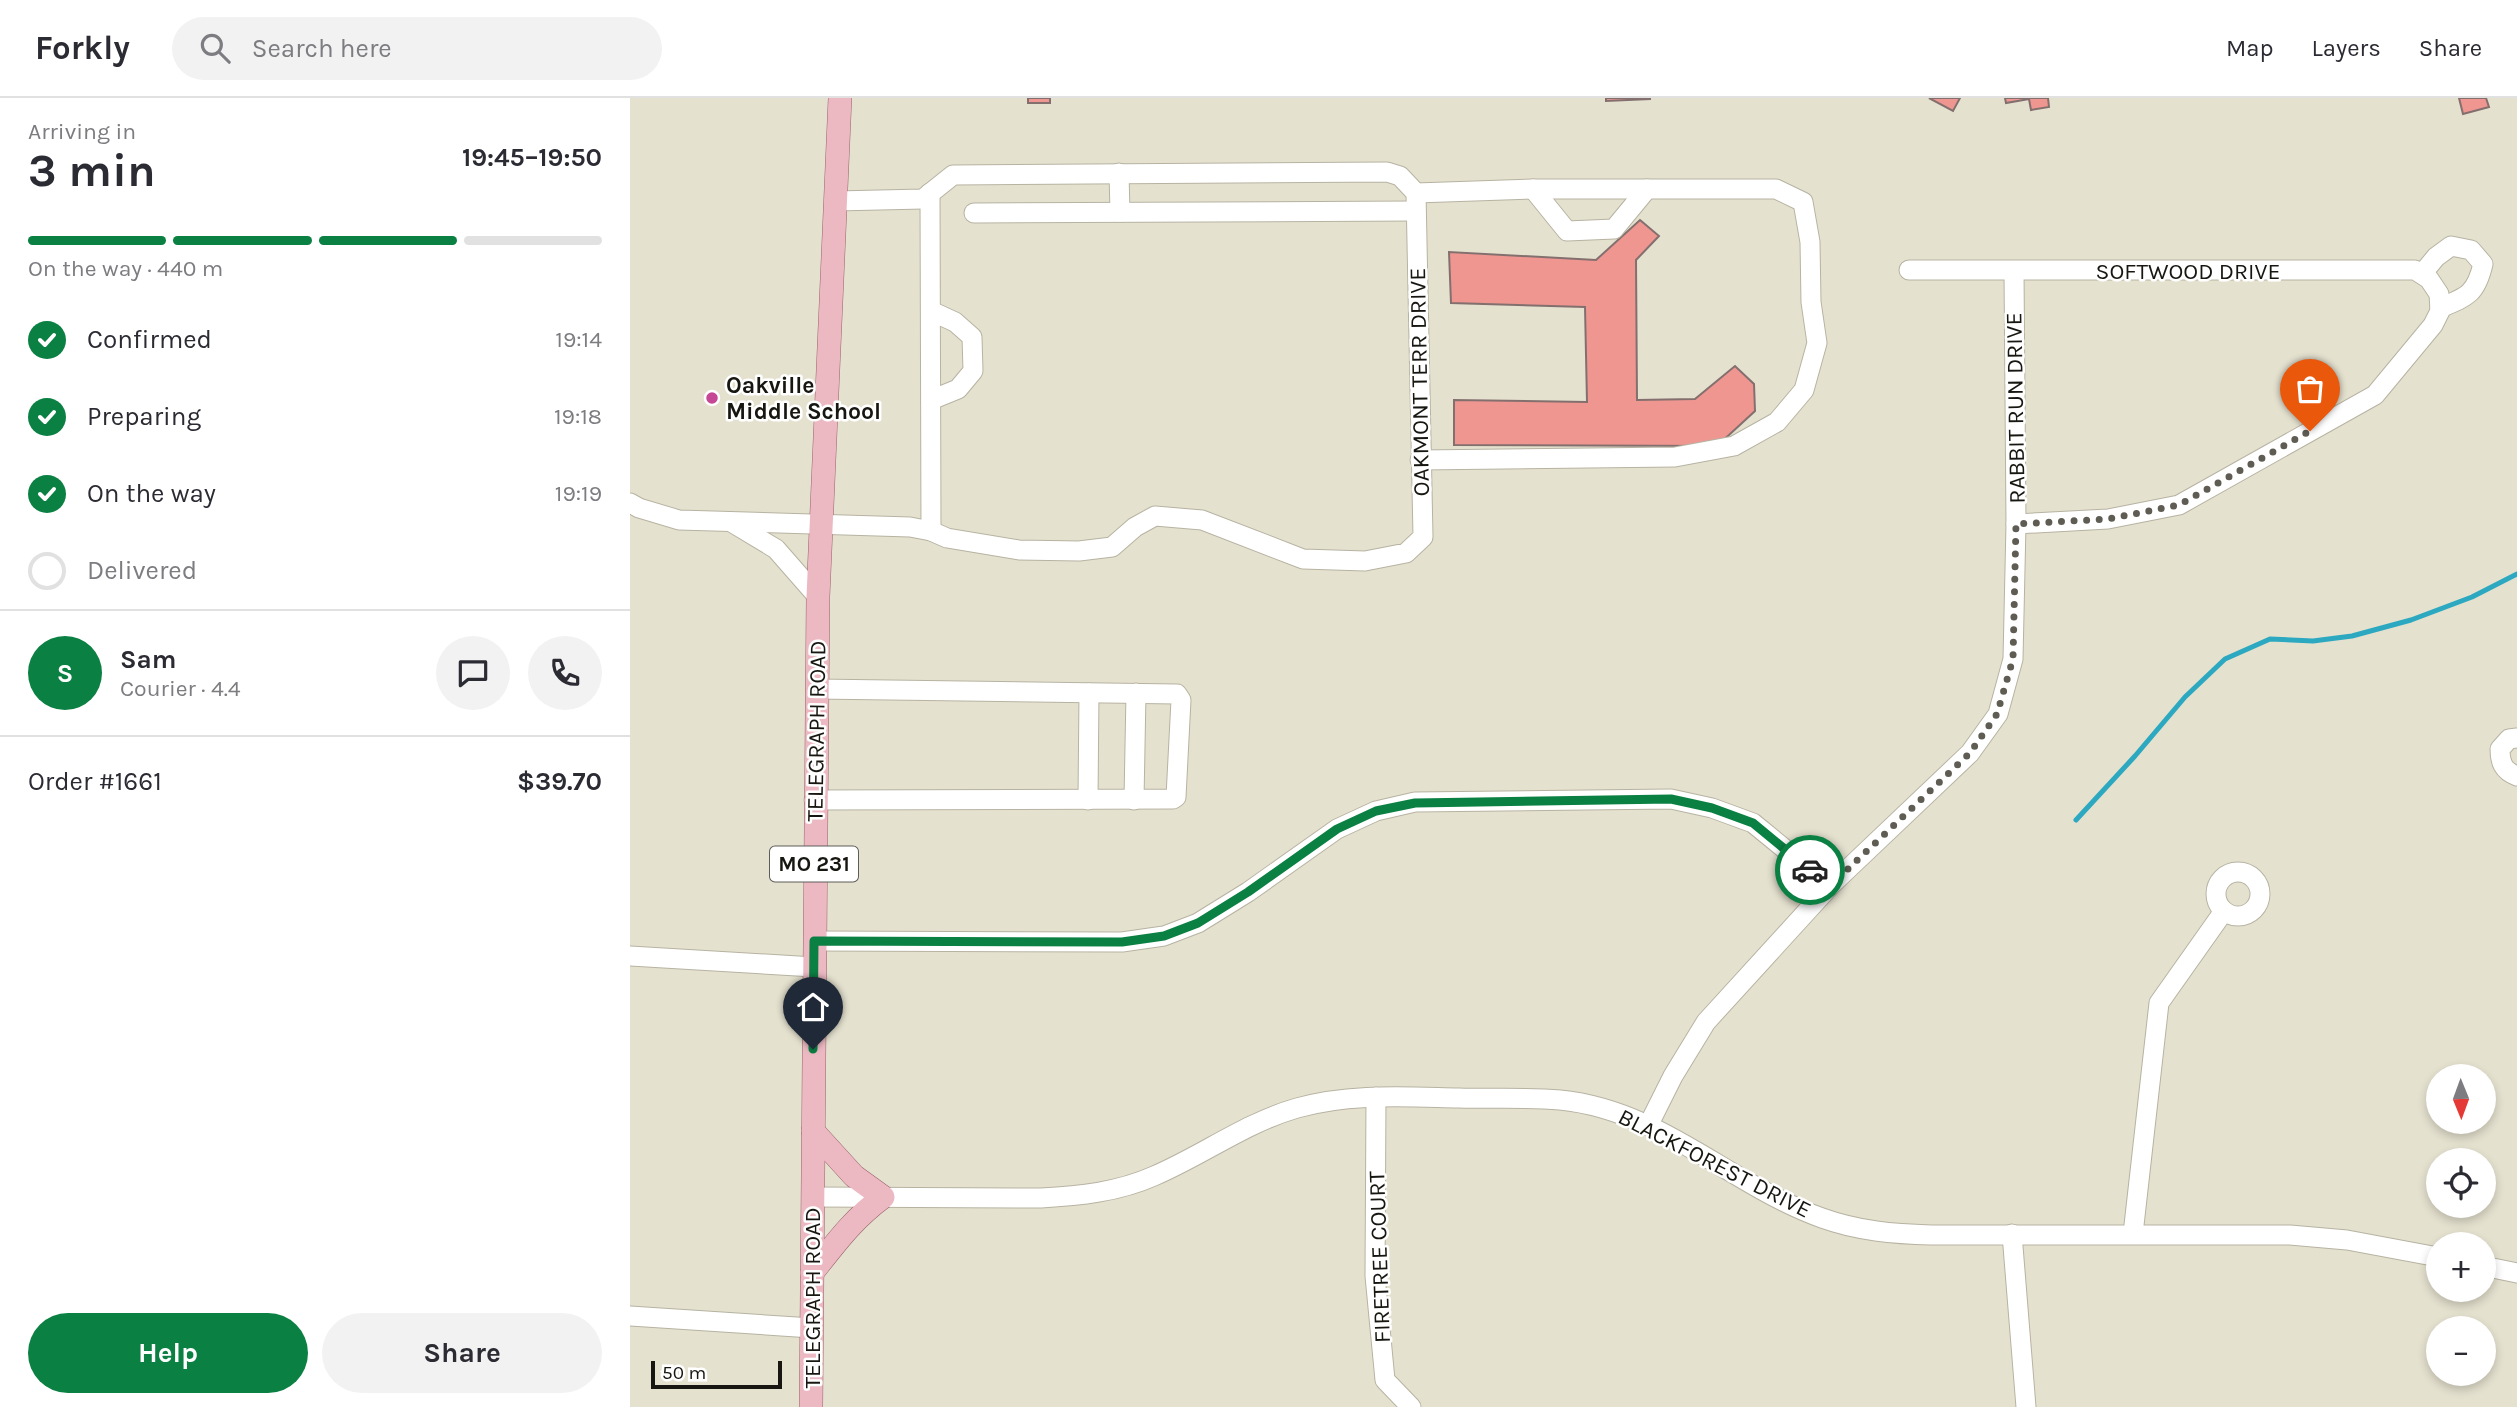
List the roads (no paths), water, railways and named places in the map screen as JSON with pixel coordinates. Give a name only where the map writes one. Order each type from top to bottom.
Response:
[{"type":"main road","name":"TELEGRAPH ROAD","points":[[811,1407],[814,800],[818,597],[840,98]]},
{"type":"main road","points":[[812,1273],[860,1214],[883,1197],[854,1176],[813,1130]]},
{"type":"street","points":[[836,201],[923,199],[953,175],[1387,172],[1400,176],[1416,202]]},
{"type":"street","points":[[1119,173],[1120,212]]},
{"type":"street","points":[[1534,188],[1567,231],[1614,229],[1647,189]]},
{"type":"street","points":[[974,213],[1120,212],[1416,202],[1534,188],[1776,189],[1803,202],[1810,242],[1811,302],[1817,343],[1804,390],[1776,422],[1734,446],[1675,457],[1420,460]]},
{"type":"street","points":[[930,193],[931,531]]},
{"type":"street","name":"OAKMONT TERR DRIVE","points":[[630,503],[679,520],[910,527],[931,531],[947,538],[1019,550],[1079,551],[1112,547],[1135,527],[1154,516],[1202,520],[1303,559],[1365,561],[1406,553],[1423,537],[1416,202]]},
{"type":"street","points":[[2016,524],[2108,519],[2179,505],[2375,394],[2433,325],[2440,310],[2439,295],[2429,279],[2422,274],[2435,257],[2451,246],[2471,250],[2483,264],[2478,285],[2465,298],[2440,310]]},
{"type":"street","name":"SOFTWOOD DRIVE","points":[[1909,270],[2415,270],[2422,274]]},
{"type":"street","name":"RABBIT RUN DRIVE","points":[[1649,1124],[1673,1076],[1706,1022],[1830,886],[1970,753],[1997,714],[2013,659],[2016,524],[2014,271]]},
{"type":"street","points":[[931,311],[955,322],[972,337],[973,370],[958,389],[931,400]]},
{"type":"street","points":[[729,521],[776,549],[818,597]]},
{"type":"street","points":[[814,800],[1170,800],[1176,797],[1181,699],[1177,694],[816,689]]},
{"type":"street","points":[[1088,800],[1089,693]]},
{"type":"street","points":[[1134,800],[1136,693]]},
{"type":"street","points":[[2517,738],[2508,739],[2500,749],[2500,762],[2509,773],[2517,776]]},
{"type":"street","points":[[814,941],[1122,942],[1164,936],[1198,923],[1248,892],[1337,829],[1376,811],[1415,803],[1671,799],[1712,808],[1753,823],[1830,886]]},
{"type":"street","points":[[2133,1234],[2159,1003],[2224,911]]},
{"type":"street","points":[[630,956],[814,967]]},
{"type":"street","name":"BLACKFOREST DRIVE","points":[[813,1197],[1075,1196],[1115,1189],[1153,1177],[1256,1122],[1288,1111],[1341,1100],[1377,1097],[1559,1100],[1593,1105],[1649,1124],[1785,1202],[1852,1228],[1887,1234],[2290,1235],[2347,1240],[2426,1255]]},
{"type":"street","name":"FIRETREE COURT","points":[[1377,1097],[1375,1276],[1385,1380],[1411,1407]]},
{"type":"street","points":[[2012,1234],[2026,1407]]},
{"type":"street","points":[[2496,1269],[2517,1273]]},
{"type":"street","points":[[630,1316],[812,1328]]},
{"type":"waterway","points":[[2076,820],[2185,697],[2225,659],[2270,639],[2313,641],[2352,636],[2411,620],[2472,597],[2517,574]]},
{"type":"place","name":"Oakville Middle School","points":[[712,398]]}]
